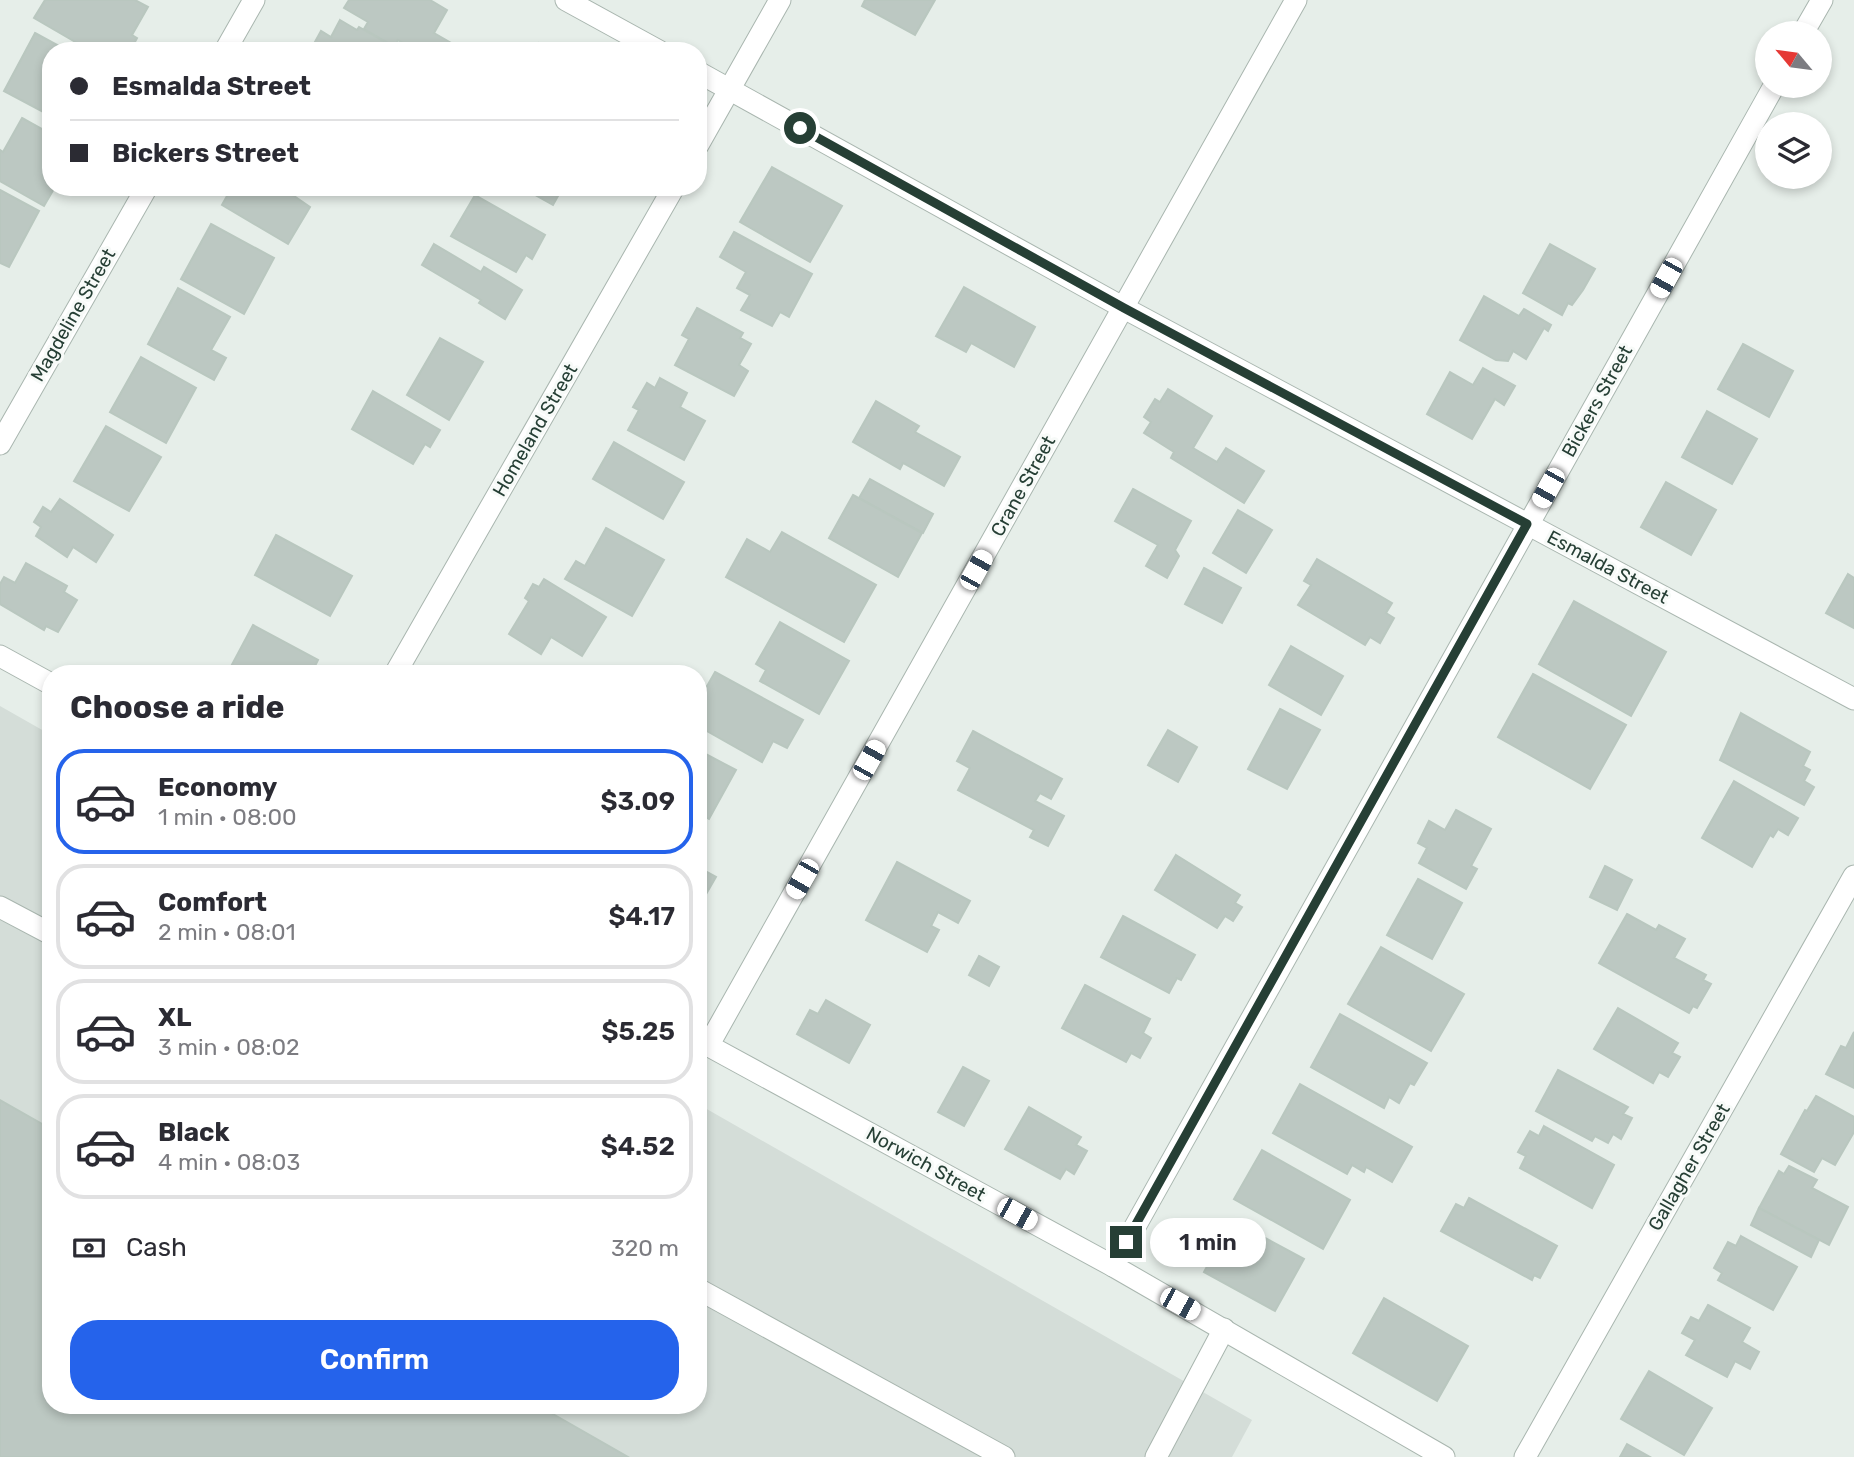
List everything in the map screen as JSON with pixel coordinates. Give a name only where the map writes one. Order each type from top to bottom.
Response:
[{"type":"street","points":[[230,42],[254,0]]},
{"type":"street","points":[[566,0],[643,42]]},
{"type":"street","points":[[707,129],[780,0]]},
{"type":"street","name":"Crane Street","points":[[707,1036],[1124,308],[1296,0]]},
{"type":"street","points":[[1810,21],[1822,0]]},
{"type":"street","name":"Esmalda Street","points":[[707,77],[1124,308],[1854,699]]},
{"type":"street","name":"Bickers Street","points":[[1112,1266],[1767,98]]},
{"type":"street","name":"Magdeline Street","points":[[0,444],[142,196]]},
{"type":"street","name":"Homeland Street","points":[[400,665],[669,196]]},
{"type":"street","points":[[0,656],[42,679]]},
{"type":"street","name":"Gallagher Street","points":[[1525,1457],[1854,876]]},
{"type":"street","points":[[0,906],[42,929]]},
{"type":"street","name":"Norwich Street","points":[[707,1045],[1112,1266],[1444,1457]]},
{"type":"street","points":[[707,1295],[1004,1457]]},
{"type":"street","points":[[1156,1457],[1224,1329]]},
{"type":"shaded area","points":[[0,706],[42,730],[42,1414],[707,1414],[707,1109],[1252,1420],[1232,1457],[0,1457]]},
{"type":"building","points":[[45,0],[135,0],[148,7],[132,35],[137,38],[135,42],[75,42],[34,18]]},
{"type":"building","points":[[349,0],[430,0],[447,10],[434,33],[450,42],[386,42],[364,29],[368,22],[344,8]]},
{"type":"building","points":[[865,0],[935,0],[915,35],[862,6]]},
{"type":"building","points":[[340,20],[385,42],[315,42],[321,31],[331,37]]},
{"type":"building","points":[[35,33],[52,42],[42,42],[42,111],[4,91]]},
{"type":"building","points":[[22,118],[42,129],[42,196],[50,196],[44,206],[0,181],[0,150],[3,152]]},
{"type":"building","points":[[772,167],[842,206],[810,262],[740,222]]},
{"type":"building","points":[[0,190],[39,211],[9,267],[0,263]]},
{"type":"building","points":[[227,196],[294,196],[310,207],[288,244],[222,205]]},
{"type":"building","points":[[474,196],[545,235],[532,259],[526,255],[516,272],[451,236]]},
{"type":"building","points":[[537,196],[558,196],[553,205]]},
{"type":"building","points":[[211,224],[274,258],[244,314],[181,279]]},
{"type":"building","points":[[734,232],[812,274],[789,317],[780,312],[772,326],[741,310],[750,295],[737,288],[746,272],[720,257]]},
{"type":"building","points":[[434,244],[481,272],[484,267],[522,290],[505,319],[479,303],[481,300],[422,265]]},
{"type":"building","points":[[1550,244],[1595,269],[1583,290],[1572,305],[1568,303],[1562,315],[1523,293]]},
{"type":"building","points":[[964,287],[1035,327],[1014,367],[971,343],[966,352],[936,336]]},
{"type":"building","points":[[178,288],[230,317],[211,350],[226,358],[214,380],[148,344]]},
{"type":"building","points":[[1484,296],[1519,316],[1524,309],[1551,325],[1548,331],[1544,328],[1526,359],[1513,351],[1508,361],[1496,360],[1460,340]]},
{"type":"building","points":[[697,308],[743,333],[740,338],[751,344],[739,365],[748,371],[734,396],[675,365],[689,339],[682,335]]},
{"type":"building","points":[[440,338],[483,362],[449,420],[407,395]]},
{"type":"building","points":[[1743,344],[1793,371],[1769,417],[1718,389]]},
{"type":"building","points":[[141,357],[196,388],[166,443],[110,412]]},
{"type":"building","points":[[1483,368],[1515,386],[1504,405],[1495,399],[1472,439],[1427,414],[1450,372],[1473,385]]},
{"type":"building","points":[[660,378],[687,393],[680,407],[705,421],[684,460],[628,430],[639,410],[633,407],[647,383],[655,388]]},
{"type":"building","points":[[1168,389],[1212,416],[1193,448],[1217,462],[1226,448],[1264,471],[1244,503],[1171,458],[1174,452],[1144,433],[1151,422],[1144,417],[1155,399],[1160,402]]},
{"type":"building","points":[[373,391],[440,430],[430,447],[425,444],[413,464],[352,429]]},
{"type":"building","points":[[876,401],[919,426],[915,432],[960,457],[944,486],[903,463],[900,469],[853,442]]},
{"type":"building","points":[[1707,411],[1757,439],[1732,484],[1682,457]]},
{"type":"building","points":[[106,426],[161,457],[129,511],[74,481]]},
{"type":"building","points":[[614,442],[684,482],[663,519],[593,479]]},
{"type":"building","points":[[870,479],[933,514],[923,533],[859,498]]},
{"type":"building","points":[[1666,482],[1716,510],[1691,555],[1641,527]]},
{"type":"building","points":[[1133,489],[1191,521],[1175,550],[1179,556],[1167,578],[1146,566],[1158,545],[1115,521]]},
{"type":"building","points":[[853,495],[922,533],[898,577],[829,538]]},
{"type":"building","points":[[60,499],[113,535],[96,562],[73,547],[67,557],[36,536],[41,527],[34,522],[43,507],[51,512]]},
{"type":"building","points":[[1238,510],[1272,530],[1246,573],[1213,553]]},
{"type":"building","points":[[606,528],[664,560],[632,616],[565,579],[576,561],[585,566]]},
{"type":"building","points":[[782,532],[876,585],[844,642],[726,577],[747,539],[770,552]]},
{"type":"building","points":[[276,535],[352,576],[330,616],[255,575]]},
{"type":"building","points":[[1317,559],[1392,603],[1386,613],[1394,618],[1380,643],[1370,637],[1365,645],[1298,605],[1311,585],[1304,581]]},
{"type":"building","points":[[26,563],[67,586],[64,592],[77,600],[58,632],[46,626],[44,630],[0,604],[0,584],[4,577],[15,583]]},
{"type":"building","points":[[1204,568],[1241,588],[1222,623],[1185,604]]},
{"type":"building","points":[[1848,574],[1854,578],[1854,628],[1826,613]]},
{"type":"building","points":[[544,579],[606,617],[582,656],[551,637],[541,654],[509,634],[529,601],[525,598],[533,584],[539,587]]},
{"type":"building","points":[[1574,601],[1666,652],[1631,716],[1539,664]]},
{"type":"building","points":[[780,622],[849,661],[819,714],[760,681],[766,670],[756,664]]},
{"type":"building","points":[[253,625],[318,660],[316,665],[232,665]]},
{"type":"building","points":[[1291,646],[1343,676],[1321,715],[1269,685]]},
{"type":"building","points":[[715,672],[803,720],[787,748],[773,741],[762,762],[707,731],[707,686]]},
{"type":"building","points":[[1533,674],[1626,725],[1590,789],[1498,737]]},
{"type":"building","points":[[1280,709],[1320,730],[1287,789],[1248,769]]},
{"type":"building","points":[[1741,713],[1810,752],[1803,766],[1810,770],[1804,781],[1814,787],[1804,805],[1720,760]]},
{"type":"building","points":[[1168,730],[1197,747],[1178,782],[1148,765]]},
{"type":"building","points":[[973,731],[1062,779],[1051,799],[1040,793],[1035,801],[1064,816],[1048,846],[1030,837],[1034,830],[958,790],[970,768],[957,761]]},
{"type":"building","points":[[707,755],[736,770],[709,819],[707,818]]},
{"type":"building","points":[[1734,781],[1798,818],[1788,835],[1778,829],[1773,837],[1770,835],[1752,867],[1702,838]]},
{"type":"building","points":[[1456,810],[1491,829],[1471,866],[1477,869],[1466,889],[1419,863],[1427,848],[1418,843],[1429,821],[1445,830]]},
{"type":"building","points":[[1176,855],[1240,895],[1235,903],[1242,907],[1233,921],[1225,916],[1217,928],[1155,890]]},
{"type":"building","points":[[897,862],[970,901],[958,923],[938,912],[931,926],[939,930],[927,952],[866,920]]},
{"type":"building","points":[[1605,866],[1632,880],[1617,910],[1590,897]]},
{"type":"building","points":[[707,872],[716,877],[707,892]]},
{"type":"building","points":[[1418,879],[1462,903],[1432,959],[1387,935]]},
{"type":"building","points":[[1627,914],[1656,930],[1659,925],[1685,939],[1674,958],[1706,975],[1703,980],[1711,984],[1697,1008],[1693,1006],[1689,1013],[1599,963]]},
{"type":"building","points":[[1123,916],[1195,955],[1181,980],[1177,978],[1169,993],[1101,957]]},
{"type":"building","points":[[1381,947],[1464,994],[1431,1051],[1348,1004]]},
{"type":"building","points":[[979,956],[999,967],[989,986],[969,975]]},
{"type":"building","points":[[1085,985],[1150,1019],[1143,1033],[1151,1038],[1140,1058],[1131,1053],[1126,1062],[1062,1028]]},
{"type":"building","points":[[826,1000],[870,1025],[849,1063],[797,1034],[810,1010],[818,1014]]},
{"type":"building","points":[[1618,1008],[1678,1043],[1672,1053],[1680,1057],[1668,1077],[1659,1072],[1653,1083],[1594,1049]]},
{"type":"building","points":[[1340,1014],[1427,1063],[1414,1085],[1410,1083],[1399,1103],[1389,1097],[1384,1108],[1311,1067]]},
{"type":"building","points":[[1854,1032],[1854,1088],[1826,1074],[1841,1046],[1846,1048]]},
{"type":"building","points":[[963,1067],[989,1081],[964,1126],[938,1112]]},
{"type":"building","points":[[1558,1070],[1628,1107],[1623,1114],[1632,1118],[1621,1139],[1613,1134],[1608,1143],[1595,1136],[1592,1141],[1536,1111]]},
{"type":"building","points":[[1300,1084],[1412,1147],[1392,1182],[1366,1167],[1364,1172],[1352,1165],[1347,1174],[1273,1133]]},
{"type":"building","points":[[1816,1096],[1854,1117],[1854,1132],[1835,1165],[1822,1158],[1814,1172],[1781,1154],[1805,1110],[1807,1111]]},
{"type":"building","points":[[0,1100],[42,1124],[42,1414],[553,1414],[628,1457],[0,1457]]},
{"type":"building","points":[[1029,1107],[1081,1137],[1076,1145],[1087,1151],[1074,1174],[1066,1169],[1060,1179],[1005,1149]]},
{"type":"building","points":[[1544,1126],[1614,1165],[1592,1208],[1520,1168],[1526,1156],[1518,1152],[1530,1131],[1539,1136]]},
{"type":"building","points":[[1262,1150],[1350,1200],[1323,1249],[1234,1199]]},
{"type":"building","points":[[1789,1166],[1817,1180],[1812,1188],[1848,1207],[1829,1245],[1759,1208],[1779,1171],[1784,1174]]},
{"type":"building","points":[[1469,1198],[1557,1246],[1540,1278],[1534,1275],[1532,1280],[1441,1231],[1456,1204],[1464,1208]]},
{"type":"building","points":[[1759,1208],[1819,1240],[1811,1257],[1751,1225]]},
{"type":"building","points":[[1232,1220],[1304,1259],[1275,1311],[1204,1272]]},
{"type":"building","points":[[1741,1236],[1797,1267],[1773,1310],[1718,1280],[1722,1273],[1714,1268],[1728,1242],[1736,1246]]},
{"type":"building","points":[[1384,1298],[1468,1346],[1437,1401],[1353,1353]]},
{"type":"building","points":[[1708,1305],[1750,1328],[1742,1342],[1759,1352],[1750,1369],[1735,1361],[1727,1377],[1686,1355],[1695,1340],[1682,1333],[1691,1317],[1699,1321]]},
{"type":"building","points":[[1649,1371],[1712,1408],[1684,1455],[1621,1419]]},
{"type":"building","points":[[1627,1444],[1650,1457],[1620,1457]]},
{"type":"route","points":[[800,128],[1124,308],[1527,524],[1126,1242]]}]
